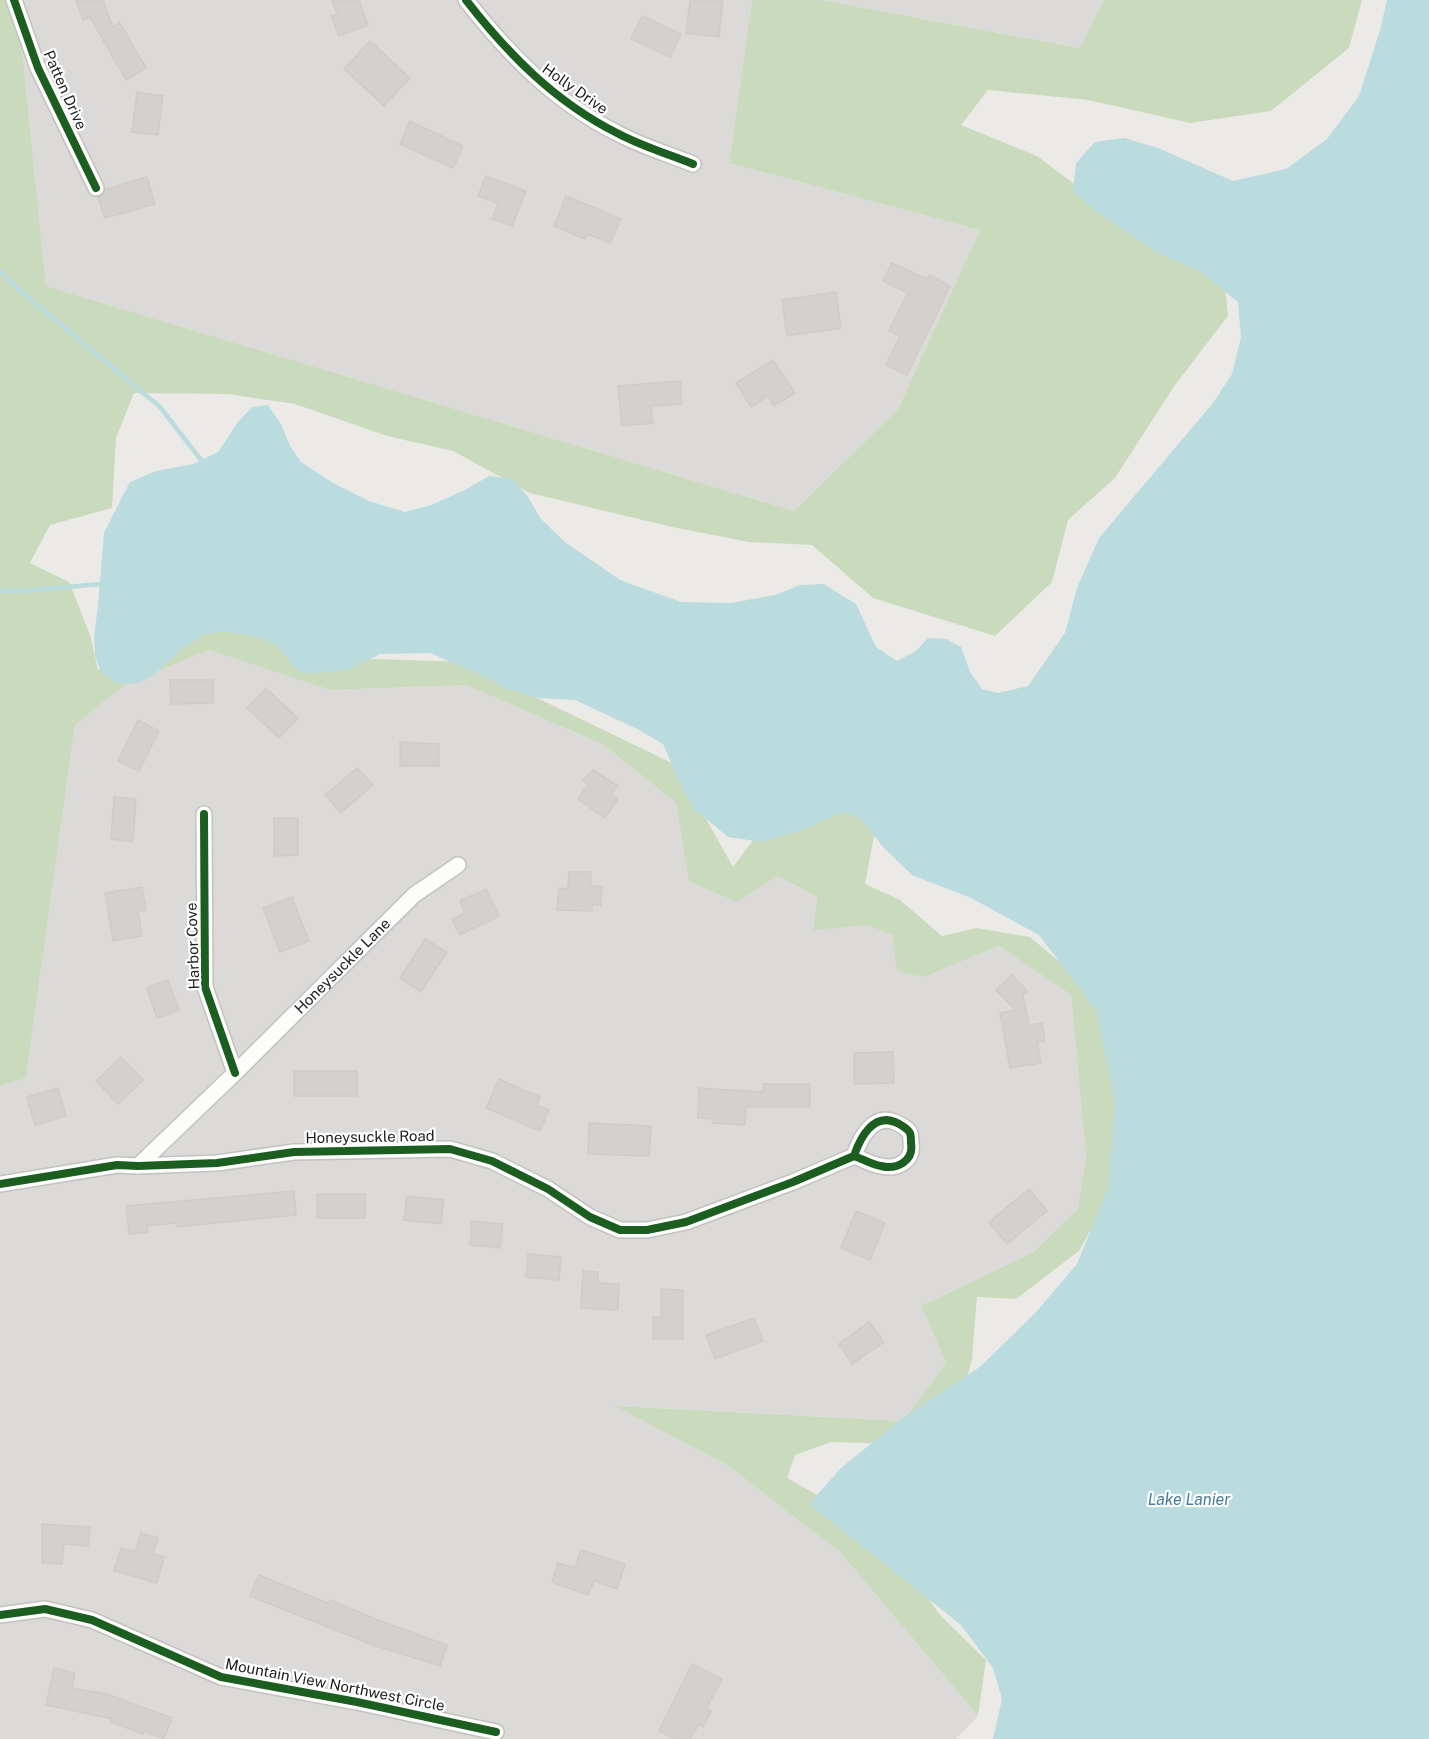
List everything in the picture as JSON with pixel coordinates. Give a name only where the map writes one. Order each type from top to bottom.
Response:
[{"type":"street","name":"Patten Drive","points":[[14,0],[38,68],[96,188]]},
{"type":"street","name":"Holly Drive","points":[[466,0],[500,42],[531,74],[557,95],[617,133],[693,164]]},
{"type":"street","name":"Harbor Cove","points":[[204,814],[205,987],[235,1073]]},
{"type":"street","name":"Honeysuckle Lane","points":[[235,1073],[414,895],[459,865]]},
{"type":"street","points":[[138,1166],[235,1073]]},
{"type":"street","name":"Honeysuckle Road","points":[[0,1184],[117,1165],[216,1162],[294,1152],[450,1149],[492,1161],[548,1189],[590,1217],[620,1230],[647,1230],[686,1222],[793,1182],[854,1156]]},
{"type":"street","name":"Mountain View Northwest Circle","points":[[0,1615],[45,1610],[92,1620],[221,1677],[357,1702],[496,1732]]},
{"type":"shaded area","points":[[17,0],[752,0],[729,163],[980,230],[898,409],[794,511],[46,286]]},
{"type":"shaded area","points":[[822,0],[1104,0],[1081,48]]},
{"type":"shaded area","points":[[209,650],[330,690],[466,685],[604,745],[676,803],[689,882],[737,902],[778,876],[817,897],[813,929],[867,925],[892,935],[924,977],[999,946],[1071,995],[1086,1157],[1078,1210],[1034,1252],[921,1306],[946,1363],[903,1421],[616,1406],[727,1465],[841,1553],[978,1716],[956,1739],[0,1739],[0,1086],[26,1078],[75,725],[126,684]]},
{"type":"green space","points":[[0,0],[17,0],[46,286],[794,511],[898,409],[980,230],[729,163],[752,0],[822,0],[1080,48],[1104,0],[1362,0],[1349,48],[1271,111],[1190,123],[1088,100],[988,90],[961,125],[1037,156],[1105,207],[1223,265],[1228,316],[1175,385],[1115,478],[1068,520],[1052,582],[995,636],[873,598],[812,545],[749,542],[672,527],[530,493],[453,451],[387,436],[295,404],[228,394],[134,393],[116,438],[112,508],[50,525],[30,563],[69,582],[90,635],[98,670],[169,632],[268,622],[303,657],[472,662],[529,694],[676,765],[733,867],[762,828],[814,793],[878,815],[865,884],[900,900],[942,936],[976,928],[1030,937],[1117,1010],[1119,1127],[1116,1184],[1079,1251],[1016,1299],[977,1297],[972,1359],[959,1409],[902,1444],[831,1442],[795,1455],[787,1478],[825,1499],[893,1550],[940,1615],[986,1660],[978,1716],[841,1553],[727,1465],[615,1406],[903,1421],[946,1363],[921,1306],[1034,1252],[1078,1209],[1086,1157],[1071,995],[999,946],[924,977],[897,971],[892,935],[867,925],[813,930],[817,897],[778,876],[737,902],[689,882],[676,803],[604,745],[466,685],[330,690],[209,650],[126,684],[75,725],[26,1078],[0,1086]]},
{"type":"water","name":"Lake Lanier","points":[[1387,0],[1429,0],[1429,1739],[993,1739],[1002,1699],[993,1668],[961,1625],[809,1504],[841,1468],[900,1420],[981,1366],[1036,1312],[1077,1264],[1108,1188],[1115,1103],[1096,1010],[1039,935],[971,898],[912,875],[883,847],[861,819],[844,812],[799,831],[762,842],[728,837],[694,809],[663,744],[575,700],[539,698],[507,689],[488,678],[430,653],[380,654],[348,670],[308,674],[297,670],[277,646],[259,637],[224,631],[206,634],[182,649],[152,676],[139,683],[124,684],[112,681],[101,672],[95,656],[94,636],[104,533],[130,482],[156,471],[193,464],[218,452],[238,422],[252,407],[268,405],[301,462],[333,483],[369,501],[405,512],[431,505],[489,476],[513,479],[528,497],[541,519],[565,542],[620,580],[681,602],[731,603],[775,595],[800,585],[824,584],[856,604],[876,647],[897,661],[916,651],[928,638],[946,639],[961,647],[970,672],[982,689],[998,693],[1028,686],[1065,633],[1077,588],[1099,538],[1213,403],[1232,374],[1241,337],[1238,302],[1201,272],[1158,253],[1100,214],[1073,192],[1076,163],[1095,142],[1124,138],[1158,148],[1233,181],[1286,169],[1327,139],[1359,96]]},
{"type":"building","points":[[76,0],[103,0],[113,27],[120,23],[146,68],[126,80],[90,17],[83,20]]},
{"type":"building","points":[[332,0],[359,0],[368,25],[339,36],[331,16],[337,14]]},
{"type":"building","points":[[690,0],[723,0],[719,37],[686,33]]},
{"type":"building","points":[[642,16],[681,34],[670,57],[631,39]]},
{"type":"building","points":[[370,41],[410,78],[384,106],[344,69]]},
{"type":"building","points":[[137,92],[163,96],[158,135],[132,132]]},
{"type":"building","points":[[410,121],[463,146],[453,168],[400,144]]},
{"type":"building","points":[[486,176],[526,191],[512,226],[492,219],[498,203],[478,196]]},
{"type":"building","points":[[147,177],[155,204],[105,218],[98,197],[104,194],[106,189]]},
{"type":"building","points":[[566,196],[621,219],[610,243],[588,234],[585,239],[554,226]]},
{"type":"building","points":[[892,263],[927,279],[929,275],[950,286],[907,375],[886,365],[900,336],[889,331],[908,293],[883,281]]},
{"type":"building","points":[[836,292],[841,328],[787,336],[782,300]]},
{"type":"building","points":[[773,360],[795,393],[774,406],[768,396],[751,407],[736,383]]},
{"type":"building","points":[[680,381],[682,404],[651,406],[653,423],[622,426],[618,386]]},
{"type":"building","points":[[170,680],[213,680],[213,703],[171,704]]},
{"type":"building","points":[[266,688],[298,718],[279,738],[247,708]]},
{"type":"building","points":[[138,720],[159,731],[139,771],[118,761]]},
{"type":"building","points":[[400,742],[439,744],[439,766],[400,766]]},
{"type":"building","points":[[357,768],[373,785],[341,813],[325,795]]},
{"type":"building","points":[[593,770],[618,786],[611,794],[618,799],[605,818],[578,799],[588,785],[583,781]]},
{"type":"building","points":[[114,797],[136,799],[133,842],[111,839]]},
{"type":"building","points":[[274,818],[298,818],[298,855],[274,856]]},
{"type":"building","points":[[569,872],[591,872],[591,886],[602,887],[601,905],[592,905],[592,911],[557,910],[559,888],[568,889]]},
{"type":"building","points":[[142,887],[146,910],[138,911],[142,936],[113,941],[105,893]]},
{"type":"building","points":[[486,889],[499,916],[460,935],[452,919],[465,913],[460,901]]},
{"type":"building","points":[[292,897],[309,941],[280,952],[263,908]]},
{"type":"building","points":[[425,939],[447,952],[421,992],[400,978]]},
{"type":"building","points":[[1012,975],[1027,991],[1023,995],[1029,1025],[1042,1023],[1045,1041],[1037,1042],[1041,1063],[1010,1068],[1000,1013],[1016,1010],[996,990]]},
{"type":"building","points":[[168,980],[179,1010],[157,1018],[147,988]]},
{"type":"building","points":[[893,1052],[894,1083],[854,1084],[854,1053]]},
{"type":"building","points":[[121,1057],[143,1080],[118,1104],[96,1081]]},
{"type":"building","points":[[294,1071],[357,1071],[357,1096],[294,1096]]},
{"type":"building","points":[[499,1079],[540,1097],[537,1105],[549,1110],[540,1131],[486,1108]]},
{"type":"building","points":[[763,1084],[810,1084],[810,1107],[746,1107],[745,1125],[712,1123],[713,1119],[698,1118],[699,1088],[763,1092]]},
{"type":"building","points":[[58,1088],[66,1116],[35,1125],[27,1097]]},
{"type":"building","points":[[589,1123],[651,1126],[649,1156],[588,1154]]},
{"type":"building","points":[[1029,1189],[1047,1211],[1007,1244],[989,1222]]},
{"type":"building","points":[[294,1191],[296,1215],[177,1227],[177,1223],[147,1226],[148,1232],[129,1234],[126,1206]]},
{"type":"building","points":[[317,1194],[365,1194],[365,1218],[317,1218]]},
{"type":"building","points":[[407,1196],[444,1200],[441,1224],[404,1220]]},
{"type":"building","points":[[856,1211],[885,1223],[870,1260],[841,1248]]},
{"type":"building","points":[[472,1221],[503,1224],[500,1248],[470,1245]]},
{"type":"building","points":[[528,1254],[561,1257],[559,1280],[526,1277]]},
{"type":"building","points":[[583,1271],[598,1272],[598,1283],[619,1284],[618,1310],[581,1308]]},
{"type":"building","points":[[661,1289],[683,1290],[683,1339],[653,1339],[653,1317],[661,1317]]},
{"type":"building","points":[[754,1318],[763,1341],[715,1359],[706,1335]]},
{"type":"building","points":[[869,1322],[884,1342],[852,1364],[839,1344]]},
{"type":"building","points":[[42,1524],[90,1527],[88,1546],[64,1544],[62,1564],[42,1563]]},
{"type":"building","points":[[141,1533],[158,1538],[153,1554],[164,1557],[157,1583],[114,1571],[121,1548],[135,1552]]},
{"type":"building","points":[[581,1550],[625,1564],[617,1589],[594,1581],[588,1595],[552,1582],[558,1563],[575,1568]]},
{"type":"building","points":[[259,1575],[328,1603],[330,1600],[447,1645],[440,1666],[373,1645],[250,1596]]},
{"type":"building","points":[[692,1664],[722,1679],[706,1709],[711,1711],[703,1727],[699,1724],[690,1739],[675,1739],[659,1731]]},
{"type":"building","points":[[54,1668],[75,1673],[72,1688],[107,1694],[172,1718],[164,1739],[111,1722],[112,1719],[46,1705]]},
{"type":"waterway","points":[[0,271],[19,290],[160,407],[201,460]]},
{"type":"waterway","points":[[0,591],[100,584]]},
{"type":"cycle path","points":[[14,0],[38,68],[96,188]]},
{"type":"cycle path","points":[[466,0],[516,58],[573,107],[626,138],[693,164]]},
{"type":"cycle path","points":[[204,814],[205,987],[235,1073]]},
{"type":"cycle path","points":[[0,1184],[117,1165],[217,1163],[294,1152],[450,1149],[492,1161],[548,1189],[590,1217],[620,1230],[647,1230],[686,1222],[793,1182],[854,1156],[878,1165],[893,1167],[903,1163],[910,1155],[910,1133],[895,1122],[880,1121],[868,1129],[854,1156]]},
{"type":"cycle path","points":[[0,1615],[45,1609],[92,1620],[221,1677],[357,1702],[496,1732]]}]
